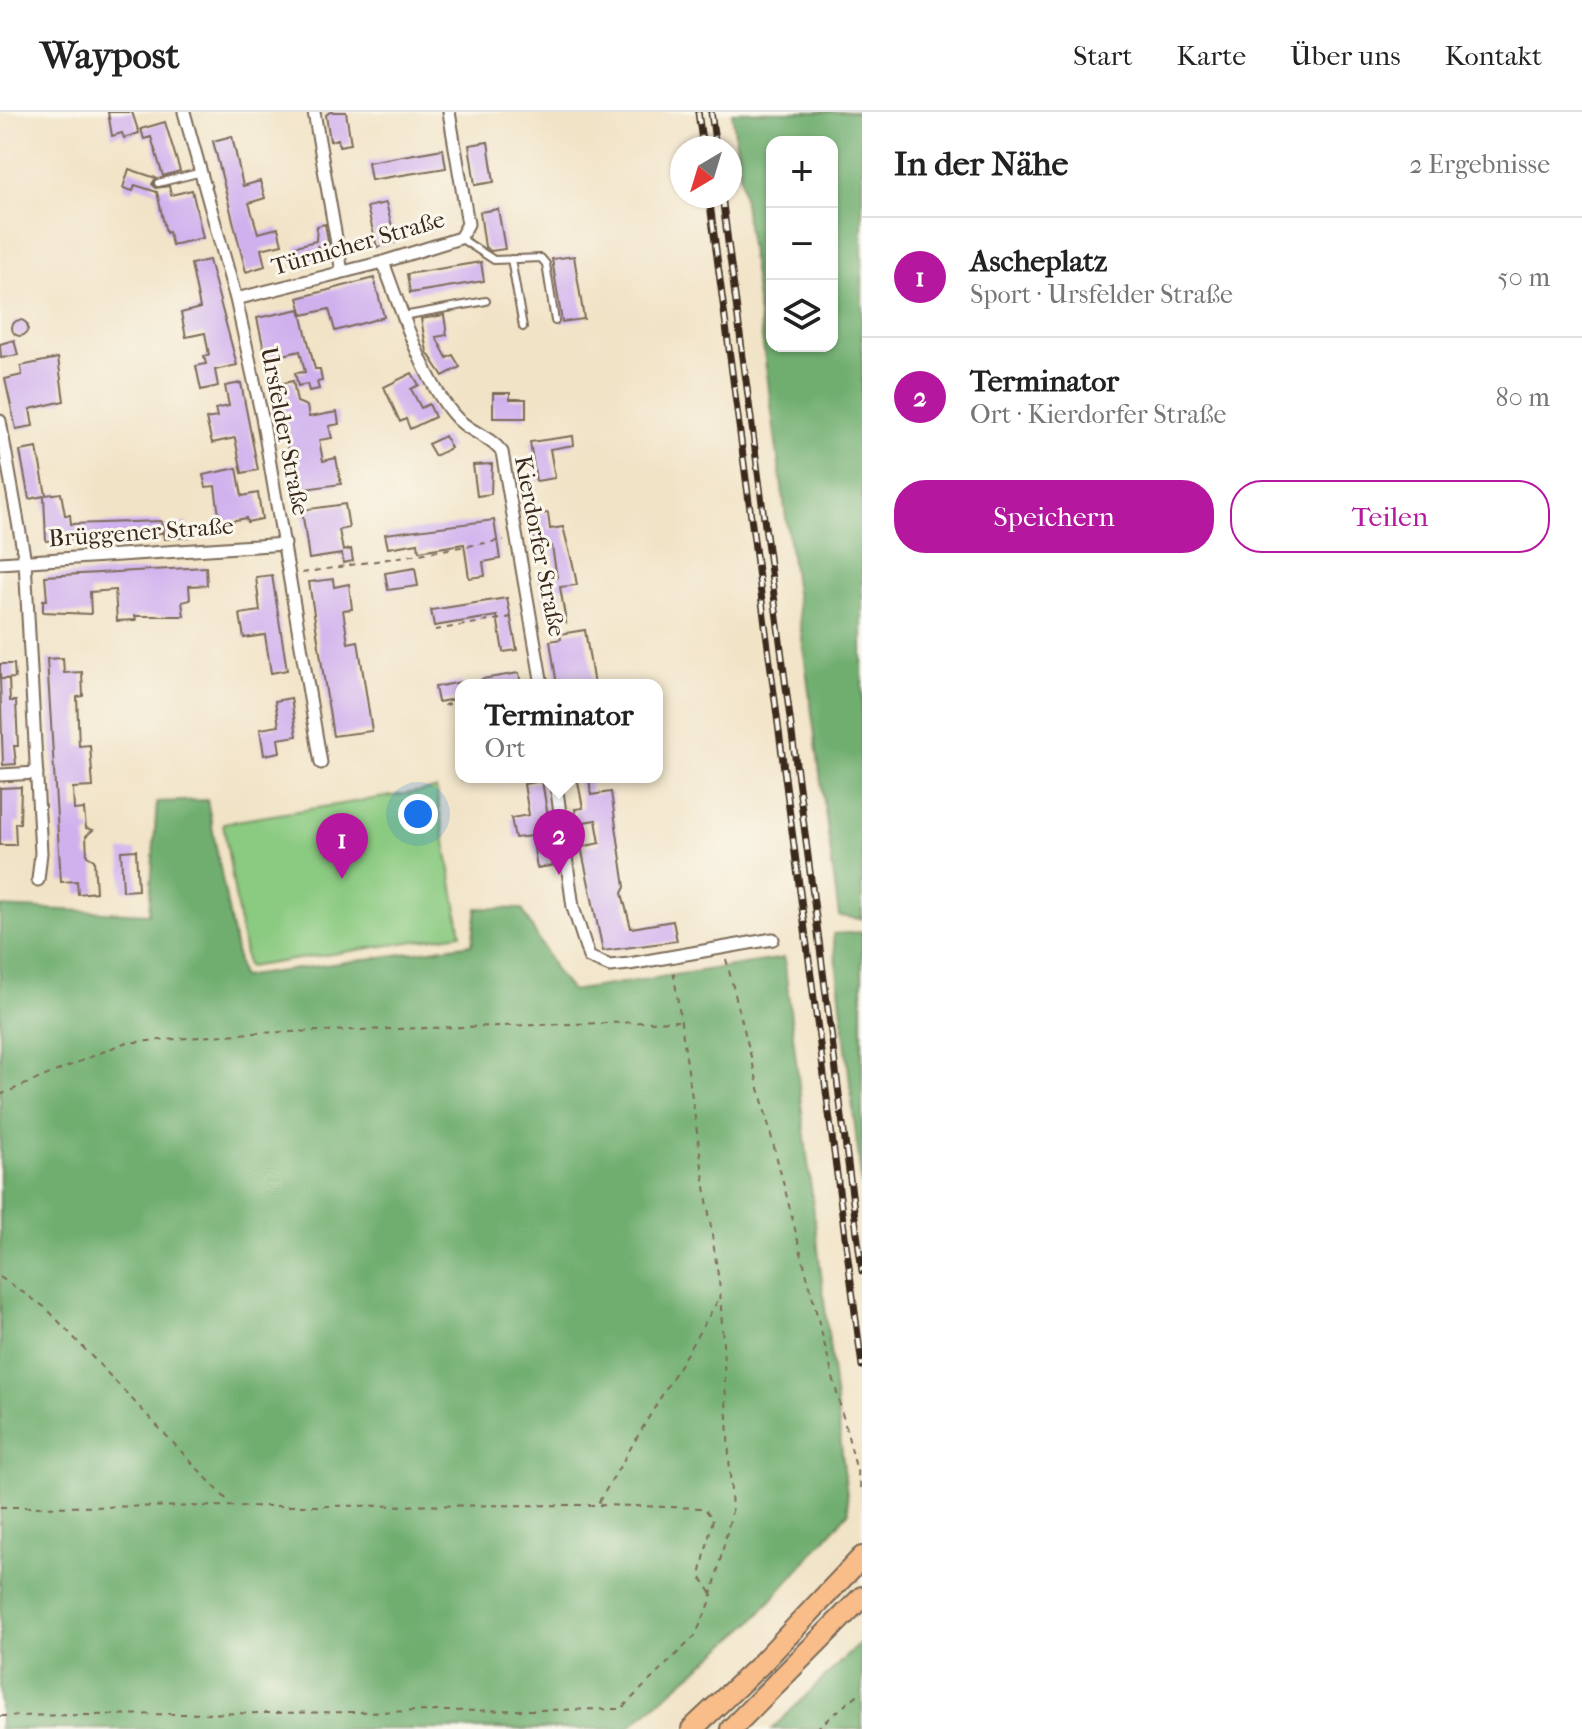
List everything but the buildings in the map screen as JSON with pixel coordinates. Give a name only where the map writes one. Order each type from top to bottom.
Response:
[{"type":"highway","points":[[692,1729],[760,1665],[862,1557]]},
{"type":"highway","points":[[731,1729],[862,1597]]},
{"type":"street","name":"Ursfelder Straße","points":[[184,112],[236,299],[285,544],[321,763]]},
{"type":"street","points":[[314,112],[342,272]]},
{"type":"street","name":"Türnicher Straße","points":[[236,299],[383,262],[460,238],[468,224],[449,112]]},
{"type":"street","name":"Kierdorfer Straße","points":[[383,262],[403,316],[451,413],[495,443],[502,452],[541,679]]},
{"type":"street","points":[[0,421],[25,561],[41,853],[38,880]]},
{"type":"street","name":"Brüggener Straße","points":[[0,563],[285,544]]},
{"type":"street","points":[[0,775],[37,773]]},
{"type":"street","points":[[556,783],[573,907],[589,957],[610,966],[773,939]]},
{"type":"lane","points":[[158,183],[202,172]]},
{"type":"lane","points":[[460,238],[487,258],[536,256],[546,264],[555,321]]},
{"type":"lane","points":[[511,259],[523,327]]},
{"type":"lane","points":[[403,316],[486,301]]},
{"type":"path","points":[[290,575],[517,538]]},
{"type":"path","points":[[435,630],[531,614]]},
{"type":"path","points":[[444,705],[455,703]]},
{"type":"path","points":[[723,947],[862,1491]]},
{"type":"path","points":[[0,1716],[621,1709],[695,1636],[712,1594],[732,1511],[721,1296],[671,955]]},
{"type":"path","points":[[0,1095],[124,1043],[250,1033],[680,1021]]},
{"type":"path","points":[[0,1277],[46,1308],[230,1503]]},
{"type":"path","points":[[597,1505],[721,1296]]},
{"type":"path","points":[[0,1507],[230,1503],[693,1506],[704,1508],[713,1519],[700,1576],[712,1594]]},
{"type":"path","points":[[816,1729],[862,1691]]},
{"type":"green space","points":[[732,112],[862,112],[862,919],[839,916],[742,187],[742,136],[735,136]]},
{"type":"green space","points":[[436,789],[461,934],[247,967],[223,823]]},
{"type":"green space","points":[[207,800],[241,977],[472,944],[477,908],[522,909],[555,970],[571,991],[784,958],[849,1512],[751,1623],[627,1729],[0,1729],[0,907],[149,914],[157,802]]},
{"type":"green space","points":[[862,932],[862,1188],[833,934]]},
{"type":"green space","points":[[862,1641],[862,1729],[772,1729]]},
{"type":"railway","points":[[698,112],[701,136]]},
{"type":"railway","points":[[711,112],[714,136]]},
{"type":"railway","points":[[711,208],[862,1366]]},
{"type":"railway","points":[[724,208],[862,1271]]},
{"type":"place","name":"Terminator","points":[[559,875]]},
{"type":"place","name":"Ascheplatz","points":[[342,879]]}]
